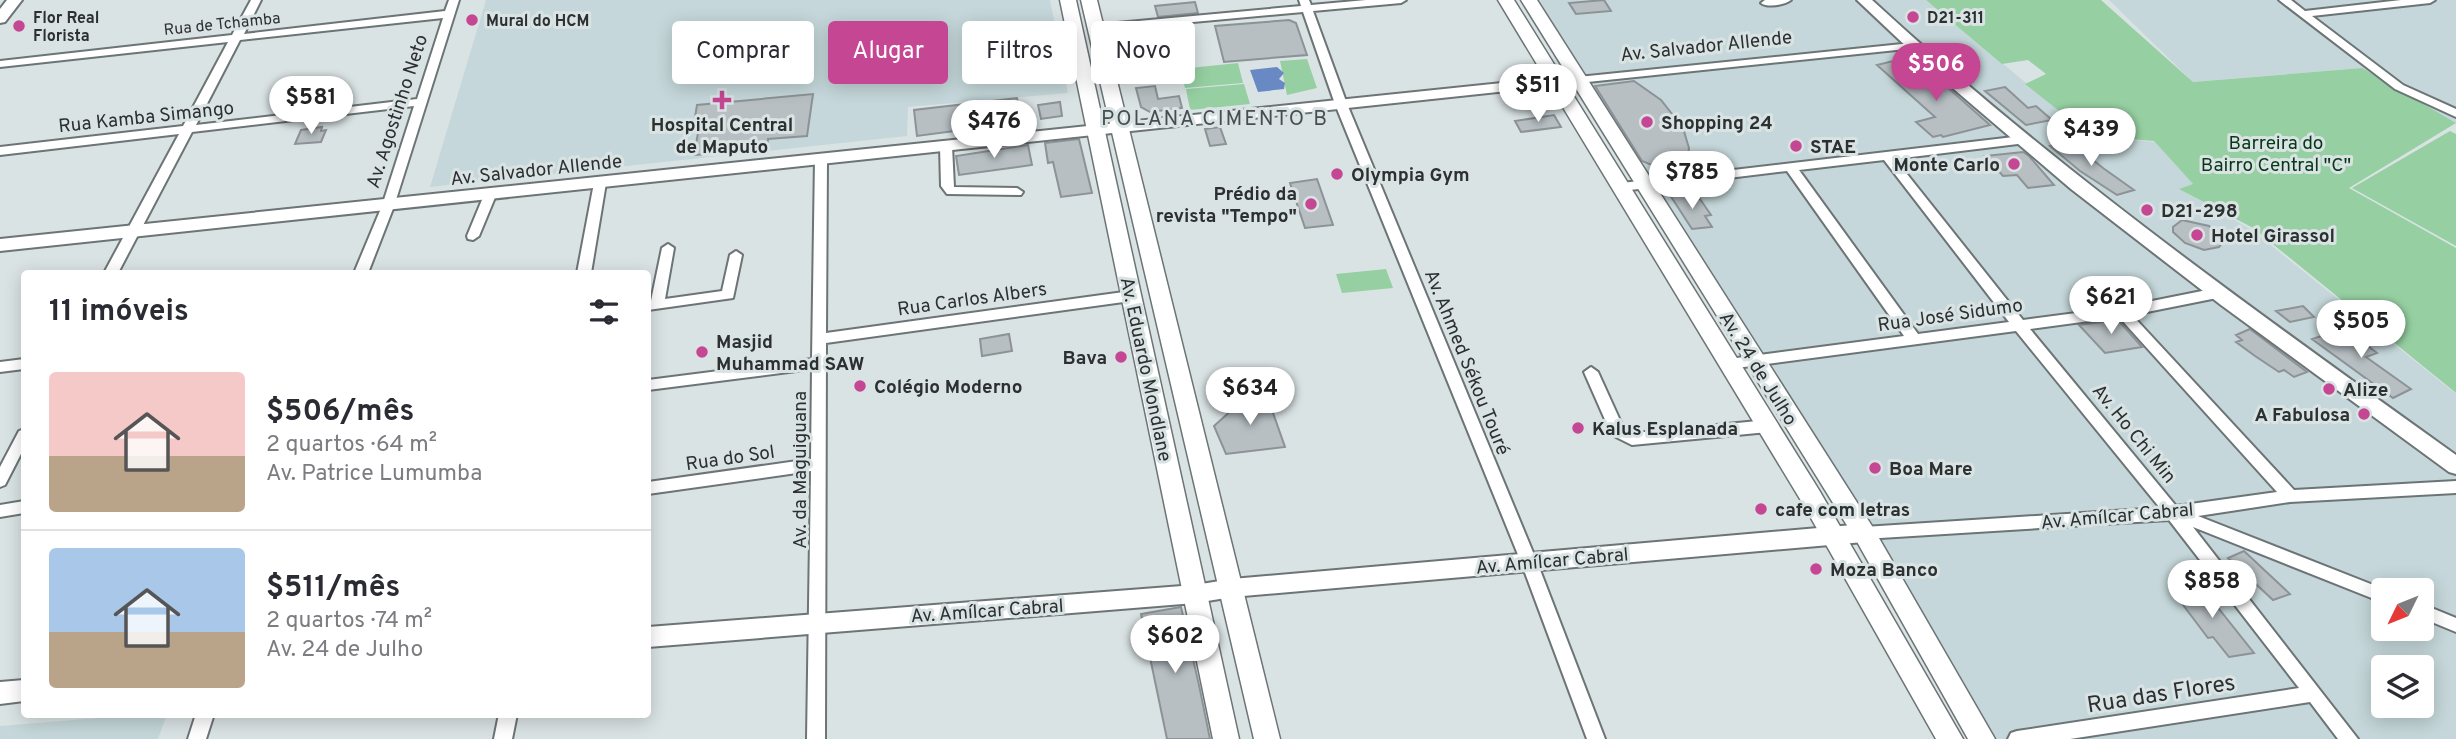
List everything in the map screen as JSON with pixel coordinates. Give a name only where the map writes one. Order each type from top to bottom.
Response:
[{"type":"main road","name":"Av. Eduardo Mondlane","points":[[1068,0],[1226,739]]},
{"type":"main road","points":[[1089,0],[1094,21]]},
{"type":"main road","name":"Av. 24 de Julho","points":[[1506,0],[1768,426],[1950,739]]},
{"type":"main road","name":"Av. 24 de Julho","points":[[1529,0],[1864,533],[1982,739]]},
{"type":"main road","points":[[1108,84],[1118,127]]},
{"type":"main road","name":"Av. Eduardo Mondlane","points":[[1118,127],[1267,739]]},
{"type":"street","points":[[0,19],[15,0]]},
{"type":"street","points":[[112,270],[256,0]]},
{"type":"street","name":"Av. Agostinho Neto","points":[[362,270],[388,206],[454,0]]},
{"type":"street","points":[[1157,21],[1306,4],[1401,0]]},
{"type":"street","points":[[1766,3],[1786,0]]},
{"type":"street","points":[[1864,0],[1912,46],[2022,140],[2217,293],[2456,466]]},
{"type":"street","points":[[2284,0],[2399,87],[2456,113]]},
{"type":"street","points":[[2302,14],[2430,0]]},
{"type":"street","name":"Av. Ahmed Sékou Touré","points":[[1306,4],[1341,104],[1530,562],[1596,739]]},
{"type":"street","name":"Rua de Tchamba","points":[[0,64],[448,14]]},
{"type":"street","name":"Av. Salvador Allende","points":[[0,245],[1912,46]]},
{"type":"street","name":"Rua Kamba Simango","points":[[0,151],[422,102]]},
{"type":"street","points":[[1622,187],[2022,140]]},
{"type":"street","points":[[946,146],[947,186],[951,191],[1017,192]]},
{"type":"street","name":"Av. Ho Chi Min","points":[[1886,155],[2018,324],[2173,513],[2349,739]]},
{"type":"street","name":"Av. da Maguiguana","points":[[816,739],[821,159]]},
{"type":"street","points":[[1790,167],[1913,338]]},
{"type":"street","points":[[585,270],[600,183]]},
{"type":"street","points":[[473,236],[490,195]]},
{"type":"street","points":[[668,248],[652,306],[728,295],[736,255]]},
{"type":"street","name":"Rua José Sidumo","points":[[1729,364],[2122,312],[2217,293]]},
{"type":"street","name":"Rua Carlos Albers","points":[[819,339],[1131,296]]},
{"type":"street","points":[[2122,312],[2290,496]]},
{"type":"street","points":[[651,385],[818,363]]},
{"type":"street","points":[[0,367],[21,364]]},
{"type":"street","points":[[1591,372],[1617,431],[1632,439],[1768,426]]},
{"type":"street","points":[[0,481],[21,442]]},
{"type":"street","name":"Rua do Sol","points":[[651,488],[818,464]]},
{"type":"street","name":"Av. Amílcar Cabral","points":[[651,637],[1195,594],[1232,588],[1864,533],[2173,513],[2290,496],[2456,487]]},
{"type":"street","points":[[0,511],[21,508]]},
{"type":"street","points":[[2173,513],[2371,591]]},
{"type":"street","points":[[2434,616],[2456,625]]},
{"type":"street","points":[[0,693],[21,691]]},
{"type":"street","name":"Rua das Flores","points":[[2017,739],[2312,694]]},
{"type":"street","points":[[197,739],[204,718]]},
{"type":"street","points":[[503,739],[507,718]]},
{"type":"shaded area","name":"Hospital Central de Maputo","points":[[486,0],[1050,0],[1054,21],[962,21],[962,84],[1066,84],[1068,93],[908,107],[907,136],[430,187]]},
{"type":"shaded area","points":[[1532,0],[1926,0],[2090,136],[2155,142],[2194,185],[2180,189],[2252,230],[2456,394],[2456,739],[1977,739]]},
{"type":"shaded area","points":[[2109,0],[2456,0],[2456,123],[2361,68],[2193,82]]},
{"type":"shaded area","points":[[98,718],[166,718],[158,739],[0,739],[0,726]]},
{"type":"green space","name":"Barreira do Bairro Central \"C\"","points":[[1926,0],[2101,0],[2193,82],[2362,68],[2456,123],[2349,188],[2456,248],[2456,393],[2253,228],[2179,189],[2193,184],[2154,141],[2091,136],[2025,84],[2046,74],[2028,60],[2002,64]]},
{"type":"green space","points":[[1307,59],[1317,88],[1287,95],[1280,61]]},
{"type":"green space","points":[[1238,63],[1243,83],[1185,88],[1184,84],[1195,84],[1195,67]]},
{"type":"green space","points":[[1244,84],[1250,104],[1190,110],[1186,89]]},
{"type":"green space","points":[[2450,131],[2456,134],[2456,246],[2352,188]]},
{"type":"green space","points":[[1386,269],[1393,288],[1342,293],[1336,274]]},
{"type":"water","points":[[1277,67],[1284,73],[1279,79],[1285,83],[1284,89],[1258,92],[1250,70]]},
{"type":"building","points":[[1604,0],[1611,11],[1576,14],[1569,3]]},
{"type":"building","points":[[1195,2],[1198,13],[1158,17],[1155,6]]},
{"type":"building","points":[[1289,20],[1296,23],[1307,55],[1224,62],[1215,26]]},
{"type":"building","points":[[1893,61],[1915,78],[1930,76],[1946,86],[1990,125],[1933,137],[1916,122],[1935,117],[1877,65]]},
{"type":"building","name":"Shopping 24","points":[[1634,81],[1661,100],[1683,128],[1689,148],[1686,173],[1659,168],[1642,161],[1595,86]]},
{"type":"building","points":[[1155,86],[1158,99],[1179,96],[1182,108],[1150,112],[1141,107],[1136,88]]},
{"type":"building","points":[[2005,87],[2028,108],[2036,106],[2052,120],[2026,125],[1985,91]]},
{"type":"building","points":[[813,94],[807,136],[768,139],[767,151],[694,155],[700,122],[694,123],[697,105]]},
{"type":"building","points":[[1017,98],[1023,122],[917,136],[914,110]]},
{"type":"building","points":[[1060,102],[1062,116],[1041,119],[1038,105]]},
{"type":"building","points":[[1554,115],[1561,127],[1521,132],[1515,121]]},
{"type":"building","points":[[322,127],[321,131],[326,130],[321,142],[295,144],[301,130]]},
{"type":"building","points":[[1220,127],[1226,144],[1210,146],[1205,129]]},
{"type":"building","points":[[1079,139],[1092,193],[1061,197],[1053,162],[1048,163],[1045,143]]},
{"type":"building","points":[[2068,140],[2134,190],[2117,195],[2080,171],[2050,146]]},
{"type":"building","points":[[1028,145],[1032,165],[959,175],[956,156]]},
{"type":"building","name":"Monte Carlo","points":[[2023,152],[2054,185],[2028,188],[2017,175],[2003,176],[1985,156]]},
{"type":"building","name":"Prédio da revista \"Tempo\"","points":[[1317,179],[1333,225],[1305,228],[1290,183]]},
{"type":"building","points":[[1687,193],[1692,200],[1700,199],[1711,215],[1705,216],[1712,227],[1692,229],[1670,195]]},
{"type":"building","name":"Hotel Girassol","points":[[2182,220],[2209,226],[2221,238],[2222,243],[2219,247],[2204,250],[2185,243],[2173,232],[2173,227]]},
{"type":"building","points":[[2104,279],[2118,294],[2100,298],[2087,284]]},
{"type":"building","points":[[2303,306],[2314,317],[2290,322],[2276,311]]},
{"type":"building","points":[[2118,320],[2142,347],[2105,353],[2079,325]]},
{"type":"building","points":[[2349,327],[2361,337],[2357,338],[2377,353],[2366,357],[2411,389],[2393,398],[2312,339]]},
{"type":"building","points":[[2250,329],[2307,372],[2294,377],[2284,370],[2279,372],[2236,342],[2242,340],[2236,335]]},
{"type":"building","points":[[1009,334],[1012,351],[982,356],[980,339]]},
{"type":"building","points":[[1266,393],[1285,447],[1226,454],[1214,426],[1243,400]]},
{"type":"building","points":[[2244,551],[2290,594],[2273,600],[2228,558]]},
{"type":"building","points":[[2200,585],[2254,653],[2229,657],[2213,637],[2208,638],[2171,589]]},
{"type":"building","points":[[1181,607],[1210,739],[1167,739],[1141,614]]},
{"type":"place","name":"D21-311","points":[[1913,17]]},
{"type":"place","name":"Mural do HCM","points":[[472,20]]},
{"type":"place","name":"Flor Real Florista","points":[[19,26]]},
{"type":"place","name":"Hospital Central de Maputo","points":[[722,100]]},
{"type":"place","name":"Shopping 24","points":[[1647,122]]},
{"type":"place","name":"STAE","points":[[1796,146]]},
{"type":"place","name":"Monte Carlo","points":[[2014,164]]},
{"type":"place","name":"Olympia Gym","points":[[1337,174]]},
{"type":"place","name":"Prédio da revista \"Tempo\"","points":[[1311,204]]},
{"type":"place","name":"D21-298","points":[[2147,210]]},
{"type":"place","name":"Hotel Girassol","points":[[2197,235]]},
{"type":"place","name":"Masjid Muhammad SAW","points":[[702,352]]},
{"type":"place","name":"Bava","points":[[1121,357]]},
{"type":"place","name":"Colégio Moderno","points":[[860,386]]},
{"type":"place","name":"Alize","points":[[2329,389]]},
{"type":"place","name":"A Fabulosa","points":[[2364,414]]},
{"type":"place","name":"Kalus Esplanada","points":[[1578,428]]},
{"type":"place","name":"Boa Mare","points":[[1875,468]]},
{"type":"place","name":"cafe com letras","points":[[1761,509]]},
{"type":"place","name":"Moza Banco","points":[[1816,569]]},
{"type":"district","name":"POLANA CIMENTO B","points":[[1215,118]]}]
